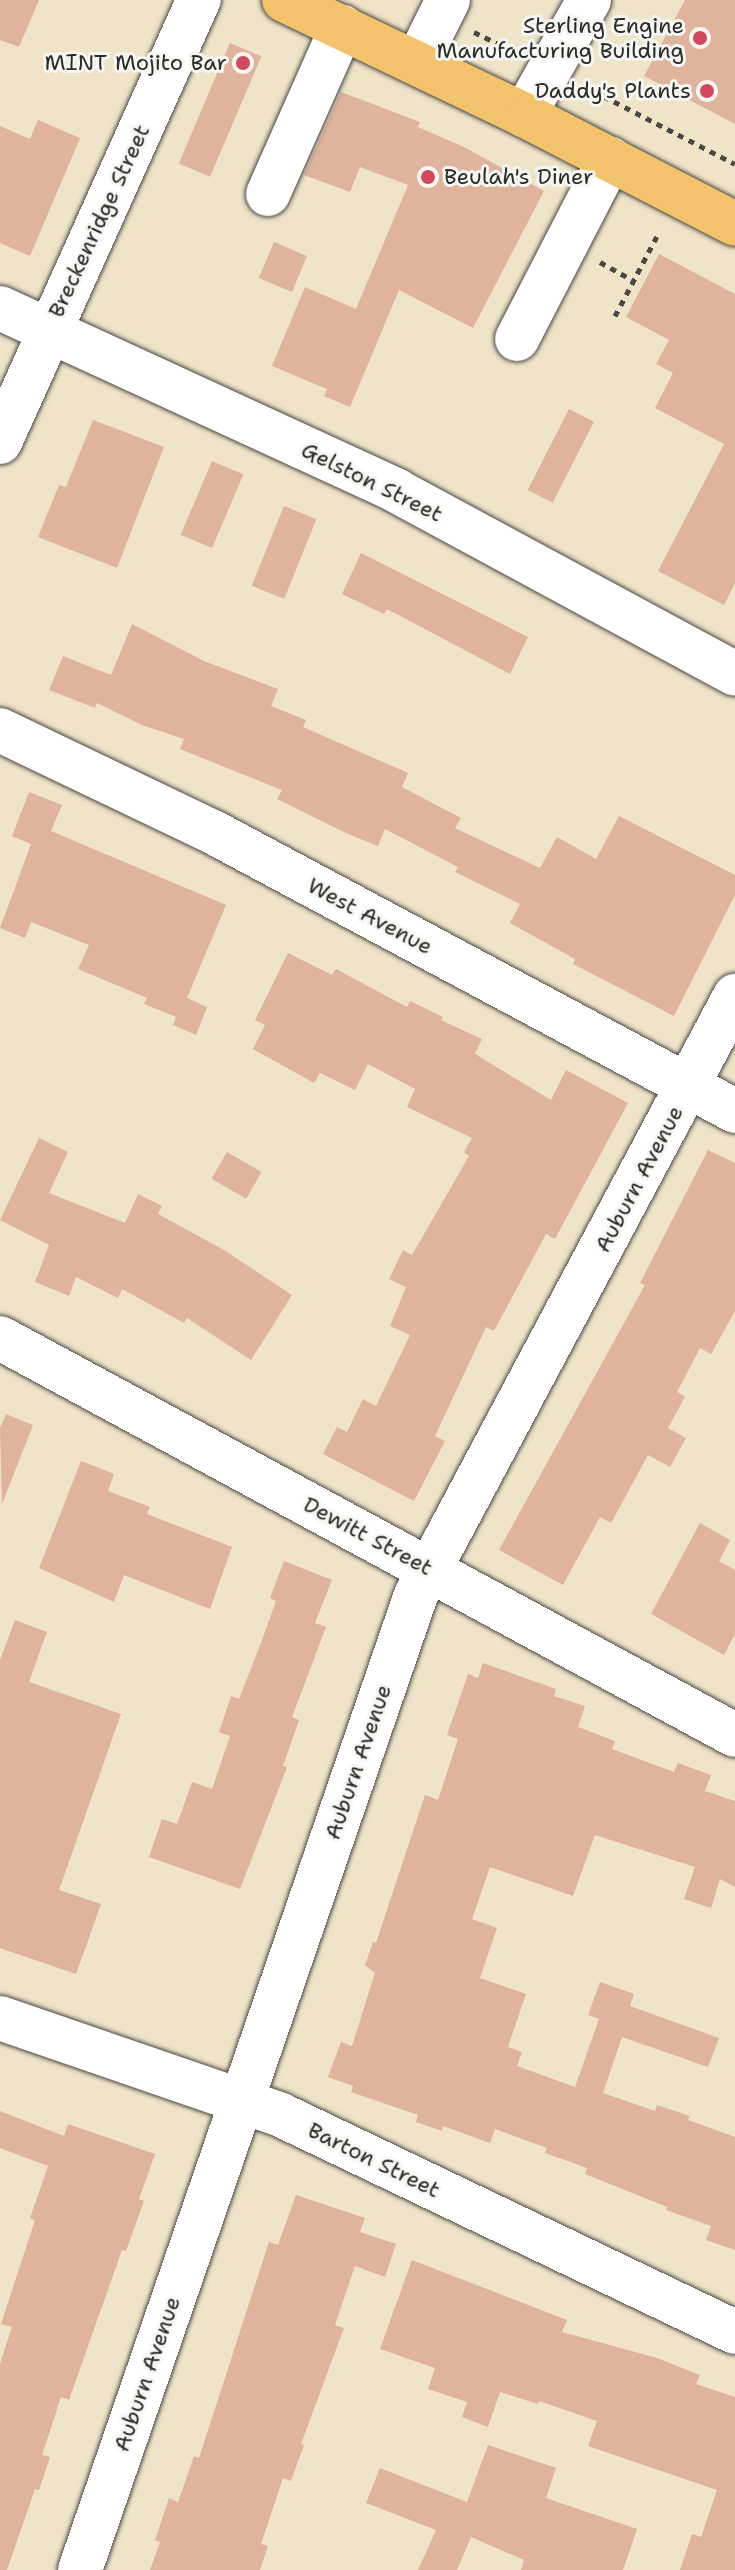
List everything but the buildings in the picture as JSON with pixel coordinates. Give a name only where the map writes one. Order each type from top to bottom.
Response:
[{"type":"main road","points":[[284,0],[333,15],[417,62],[735,224]]},
{"type":"street","name":"Breckenridge Street","points":[[0,442],[199,0]]},
{"type":"street","points":[[417,62],[448,0]]},
{"type":"street","points":[[524,115],[589,0]]},
{"type":"street","points":[[268,194],[333,15]]},
{"type":"street","points":[[517,339],[610,159]]},
{"type":"street","name":"Gelston Street","points":[[0,308],[397,491],[735,674]]},
{"type":"street","name":"West Avenue","points":[[0,730],[213,832],[735,1111]]},
{"type":"street","name":"Auburn Avenue","points":[[80,2570],[416,1595],[735,996]]},
{"type":"street","name":"Dewitt Street","points":[[0,1338],[735,1735]]},
{"type":"street","name":"Barton Street","points":[[0,2018],[242,2099],[735,2332]]},
{"type":"path","points":[[615,316],[657,236]]},
{"type":"path","points":[[604,264],[634,281]]},
{"type":"place","name":"Sterling Engine Manufacturing Building","points":[[700,38]]},
{"type":"place","name":"MINT Mojito Bar","points":[[243,63]]},
{"type":"place","name":"Daddy's Plants","points":[[707,91]]},
{"type":"place","name":"Beulah's Diner","points":[[428,177]]}]
